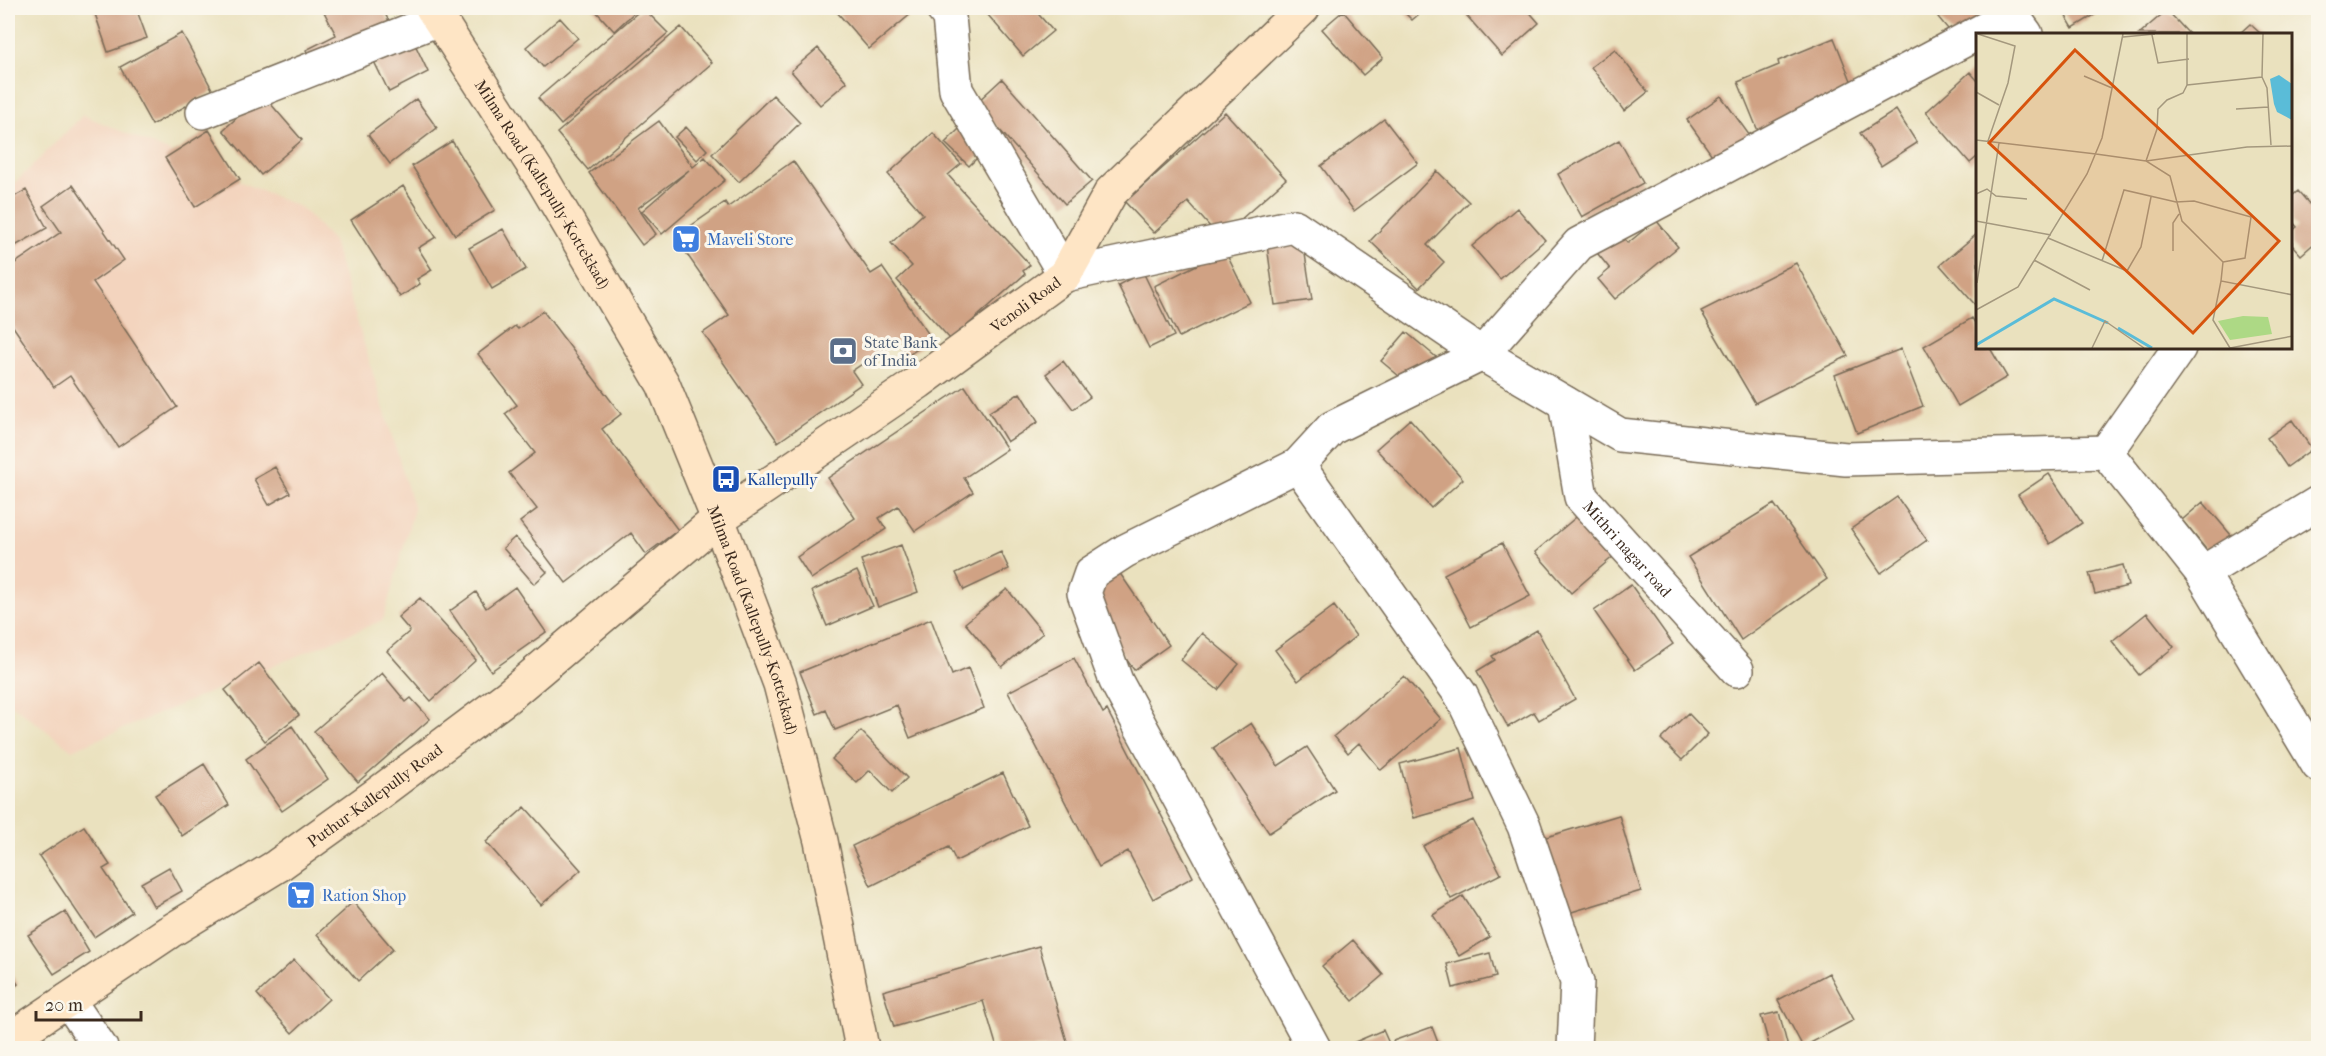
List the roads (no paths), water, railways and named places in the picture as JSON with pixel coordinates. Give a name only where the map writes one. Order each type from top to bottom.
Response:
[{"type":"main road","name":"Venoli Road","points":[[718,519],[919,382],[1065,275],[1111,192],[1303,8]]},
{"type":"main road","name":"Milma Road (Kallepully-Kottekkad)","points":[[435,14],[544,182],[663,384],[718,519],[780,684],[821,841],[862,1048]]},
{"type":"main road","name":"Puthur-Kallepully Road","points":[[8,1040],[169,932],[277,866],[376,795],[507,697],[718,519]]},
{"type":"street","points":[[942,8],[949,17],[956,90],[1065,275],[1294,226],[1482,354],[1620,435],[1846,459],[2106,452]]},
{"type":"street","points":[[203,112],[435,14]]},
{"type":"street","points":[[1978,33],[2015,19],[2025,33]]},
{"type":"street","points":[[1314,1048],[1116,681],[1084,593],[1091,573],[1125,551],[1298,465],[1332,428],[1482,354],[1579,244],[1976,34]]},
{"type":"street","points":[[2106,452],[2178,350]]},
{"type":"street","name":"Mithri nagar road","points":[[1565,403],[1581,497],[1737,670]]},
{"type":"street","points":[[2106,452],[2202,573],[2319,765]]},
{"type":"street","points":[[1298,465],[1461,695],[1524,826],[1577,982],[1574,1048]]},
{"type":"street","points":[[2202,573],[2319,503]]},
{"type":"street","points":[[68,1000],[100,1048]]},
{"type":"place","name":"Maveli Store","points":[[686,239]]},
{"type":"place","name":"State Bank of India","points":[[843,351]]},
{"type":"place","name":"Kallepully","points":[[726,479]]},
{"type":"place","name":"Ration Shop","points":[[301,895]]}]
